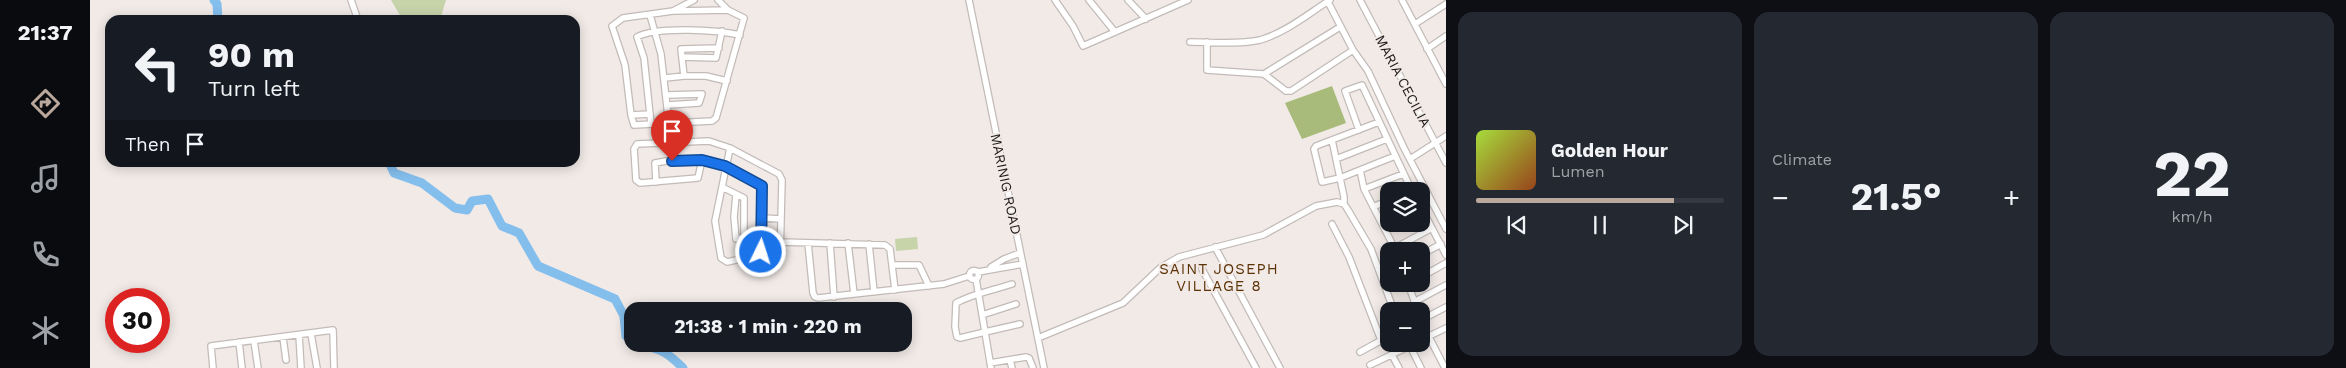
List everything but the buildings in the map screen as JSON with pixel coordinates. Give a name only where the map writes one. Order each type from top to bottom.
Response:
[{"type":"street","points":[[351,0],[356,15]]},
{"type":"street","points":[[673,11],[694,0]]},
{"type":"street","points":[[718,0],[728,10],[744,18],[714,120],[634,125],[625,65],[612,26],[623,18],[650,14],[673,11],[728,10]]},
{"type":"street","name":"MARINIG ROAD","points":[[969,0],[1044,368]]},
{"type":"street","points":[[1055,0],[1083,46],[1188,0]]},
{"type":"street","points":[[1089,0],[1115,32]]},
{"type":"street","points":[[1128,0],[1146,19]]},
{"type":"street","points":[[1169,0],[1175,6]]},
{"type":"street","name":"MARIA CECILIA","points":[[1360,0],[1446,163]]},
{"type":"street","points":[[1402,0],[1446,84]]},
{"type":"street","points":[[1190,42],[1234,43],[1262,39],[1285,29],[1329,1],[1340,27],[1368,71],[1446,229]]},
{"type":"street","points":[[1415,24],[1446,4]]},
{"type":"street","points":[[650,14],[661,54],[665,78],[671,143]]},
{"type":"street","points":[[1264,74],[1340,27]]},
{"type":"street","points":[[651,124],[644,58],[637,37],[654,33],[704,29],[740,35]]},
{"type":"street","points":[[682,57],[716,58],[722,31]]},
{"type":"street","points":[[1427,49],[1446,36]]},
{"type":"street","points":[[1207,42],[1207,70],[1264,74],[1284,90],[1291,92],[1353,50]]},
{"type":"street","points":[[684,76],[680,51],[683,48],[718,48]]},
{"type":"street","points":[[1440,73],[1446,69]]},
{"type":"street","points":[[665,78],[706,76],[726,81]]},
{"type":"street","points":[[1359,130],[1345,91],[1362,84],[1407,182]]},
{"type":"street","points":[[667,95],[703,92],[699,103],[668,105]]},
{"type":"street","points":[[631,115],[650,114]]},
{"type":"street","points":[[1379,122],[1316,146],[1314,149],[1322,182],[1340,178],[1395,156]]},
{"type":"street","points":[[1410,159],[1446,136]]},
{"type":"street","points":[[1336,160],[1387,139]]},
{"type":"street","points":[[702,160],[698,178],[637,182],[635,146],[709,140],[730,148],[781,176],[780,260]]},
{"type":"street","points":[[1332,140],[1344,204],[1371,249],[1391,302]]},
{"type":"street","points":[[656,182],[655,163],[702,160],[725,166],[762,186],[763,218],[760,254],[727,262],[723,261],[715,222],[725,166],[730,148]]},
{"type":"street","points":[[1360,170],[1364,189],[1391,242]]},
{"type":"street","points":[[1364,189],[1403,174]]},
{"type":"street","points":[[722,186],[744,198],[744,238]]},
{"type":"street","points":[[736,195],[735,236],[738,240],[762,236]]},
{"type":"street","points":[[1038,338],[1123,303],[1168,262],[1215,247],[1263,235],[1316,206],[1337,202],[1344,204]]},
{"type":"street","points":[[1373,206],[1380,203]]},
{"type":"street","points":[[763,218],[781,218]]},
{"type":"street","points":[[1332,224],[1349,257],[1380,337]]},
{"type":"street","points":[[1430,224],[1446,254]]},
{"type":"street","points":[[1407,242],[1432,228]]},
{"type":"street","points":[[781,242],[848,243],[888,247],[895,290]]},
{"type":"street","points":[[808,243],[814,297],[834,297],[944,284],[972,278],[978,272],[989,269],[1023,264]]},
{"type":"street","points":[[830,243],[834,297]]},
{"type":"street","points":[[848,243],[854,294]]},
{"type":"street","points":[[869,244],[874,292]]},
{"type":"street","points":[[1430,250],[1441,244]]},
{"type":"street","points":[[1215,247],[1280,368]]},
{"type":"street","points":[[989,269],[1004,259],[1020,253]]},
{"type":"street","points":[[1430,271],[1446,263]]},
{"type":"street","points":[[892,265],[919,265],[929,286]]},
{"type":"street","points":[[1202,269],[1256,368]]},
{"type":"street","points":[[972,278],[982,315],[991,365],[1029,358],[1033,368]]},
{"type":"street","points":[[1012,284],[956,303],[956,333],[960,338],[1020,324]]},
{"type":"street","points":[[1411,292],[1414,302],[1446,285]]},
{"type":"street","points":[[982,315],[1016,304]]},
{"type":"street","points":[[1430,315],[1446,307]]},
{"type":"street","points":[[1430,336],[1446,328]]},
{"type":"street","points":[[213,368],[211,346],[333,330],[334,368]]},
{"type":"street","points":[[312,334],[317,368]]},
{"type":"street","points":[[299,335],[301,368]]},
{"type":"street","points":[[283,337],[286,360]]},
{"type":"street","points":[[1430,339],[1445,368]]},
{"type":"street","points":[[254,341],[258,368]]},
{"type":"street","points":[[1360,352],[1380,341]]},
{"type":"street","points":[[239,342],[242,368]]},
{"type":"street","points":[[1438,354],[1446,350]]},
{"type":"street","points":[[1370,365],[1397,352]]},
{"type":"street","points":[[1414,352],[1421,368]]},
{"type":"street","points":[[1392,355],[1399,368]]},
{"type":"street","points":[[1010,360],[1012,368]]},
{"type":"green space","points":[[391,0],[446,0],[442,15],[400,15]]},
{"type":"green space","points":[[1332,86],[1346,123],[1302,139],[1285,103]]},
{"type":"green space","points":[[917,237],[918,249],[896,251],[895,239]]},
{"type":"waterway","points":[[214,0],[217,4],[218,15]]},
{"type":"waterway","points":[[391,167],[394,173],[422,183],[455,208],[467,210],[472,201],[488,199],[502,226],[519,233],[538,266],[615,299],[624,316]]},
{"type":"waterway","points":[[663,352],[683,368]]},
{"type":"district","name":"SAINT JOSEPH VILLAGE 8","points":[[1219,278]]},
{"type":"route","points":[[672,161],[702,160],[725,166],[762,186],[761,252]]}]
